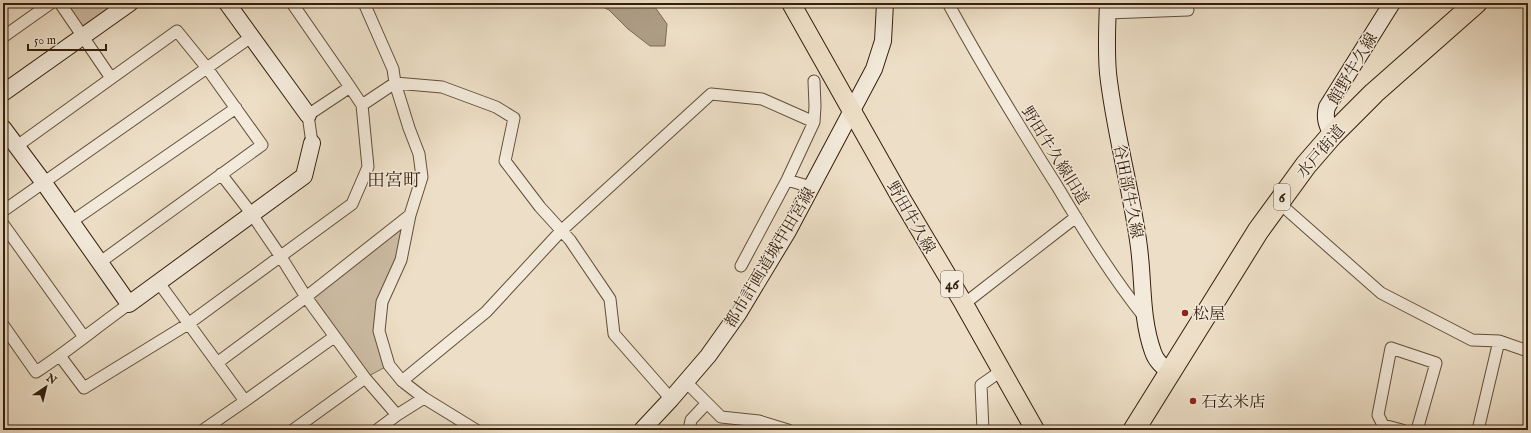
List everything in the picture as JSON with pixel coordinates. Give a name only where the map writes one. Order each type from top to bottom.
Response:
[{"type":"highway","name":"水戸街道","points":[[1134,430],[1258,230],[1306,165],[1332,135],[1393,76],[1476,3]]},
{"type":"main road","name":"野田牛久線","points":[[791,3],[1035,430]]},
{"type":"street","points":[[3,37],[51,3]]},
{"type":"street","points":[[60,3],[111,78]]},
{"type":"street","points":[[3,93],[130,3]]},
{"type":"street","points":[[3,325],[36,372],[159,283],[251,213],[304,176],[312,143],[308,115],[228,3]]},
{"type":"street","points":[[60,356],[84,388],[188,324],[281,258],[352,204],[368,167],[362,105],[292,3]]},
{"type":"street","points":[[364,3],[393,69],[395,83],[419,154],[422,177],[410,215],[401,260],[382,302],[379,332],[389,365],[402,381],[424,398],[476,430]]},
{"type":"street","name":"都市計画道城中田宮線","points":[[642,430],[672,399],[708,356],[738,314],[770,262],[874,68],[883,41],[885,3]]},
{"type":"street","name":"野田牛久線旧道","points":[[948,3],[1006,105],[1076,218],[1126,294],[1146,318]]},
{"type":"street","name":"館野牛久線","points":[[1332,135],[1326,124],[1325,115],[1328,107],[1392,3]]},
{"type":"street","points":[[1108,8],[1188,10]]},
{"type":"street","name":"谷田部牛久線","points":[[1108,8],[1106,47],[1108,72],[1113,111],[1135,219],[1146,318],[1150,341],[1155,357],[1160,365],[1170,372]]},
{"type":"street","points":[[17,146],[178,31],[207,68],[262,145],[99,263]]},
{"type":"street","points":[[3,211],[251,37]]},
{"type":"street","points":[[740,266],[788,180],[814,122],[814,81]]},
{"type":"street","points":[[362,105],[395,83],[442,87],[496,107],[514,118],[505,162],[540,207],[570,240],[610,299],[614,334],[672,399]]},
{"type":"street","points":[[308,115],[350,87]]},
{"type":"street","points":[[402,381],[486,312],[561,231],[711,94],[762,98],[814,122]]},
{"type":"street","points":[[71,222],[236,108]]},
{"type":"street","points":[[3,128],[44,183],[129,304]]},
{"type":"street","points":[[221,174],[251,213],[334,337],[365,378],[397,415]]},
{"type":"street","points":[[788,180],[811,187]]},
{"type":"street","points":[[1278,202],[1381,293],[1472,340],[1499,341],[1528,351]]},
{"type":"street","points":[[217,363],[306,297],[410,215]]},
{"type":"street","points":[[964,304],[1076,218]]},
{"type":"street","points":[[3,224],[84,337]]},
{"type":"street","points":[[159,283],[245,402]]},
{"type":"street","points":[[202,430],[245,402],[334,337]]},
{"type":"street","points":[[1478,430],[1499,341]]},
{"type":"street","points":[[1402,430],[1383,425],[1378,415],[1391,348],[1436,363],[1417,430]]},
{"type":"street","points":[[983,430],[981,385],[1001,371]]},
{"type":"street","points":[[293,430],[365,378]]},
{"type":"street","points":[[686,382],[721,417],[759,421],[788,430]]},
{"type":"street","points":[[377,430],[424,398]]},
{"type":"street","points":[[689,430],[691,420],[707,404]]},
{"type":"shaded area","points":[[65,3],[122,3],[87,27],[80,28]]},
{"type":"shaded area","points":[[594,3],[652,3],[667,24],[665,46],[650,46],[628,29],[609,10]]},
{"type":"shaded area","points":[[410,215],[382,302],[379,331],[389,365],[365,378],[306,297]]},
{"type":"shaded area","points":[[694,426],[753,430],[693,430]]},
{"type":"shaded area","points":[[1275,427],[1303,428],[1303,430],[1275,430]]},
{"type":"place","name":"松屋","points":[[1185,313]]},
{"type":"place","name":"石玄米店","points":[[1193,401]]},
{"type":"district","name":"田宮町","points":[[394,180]]}]
